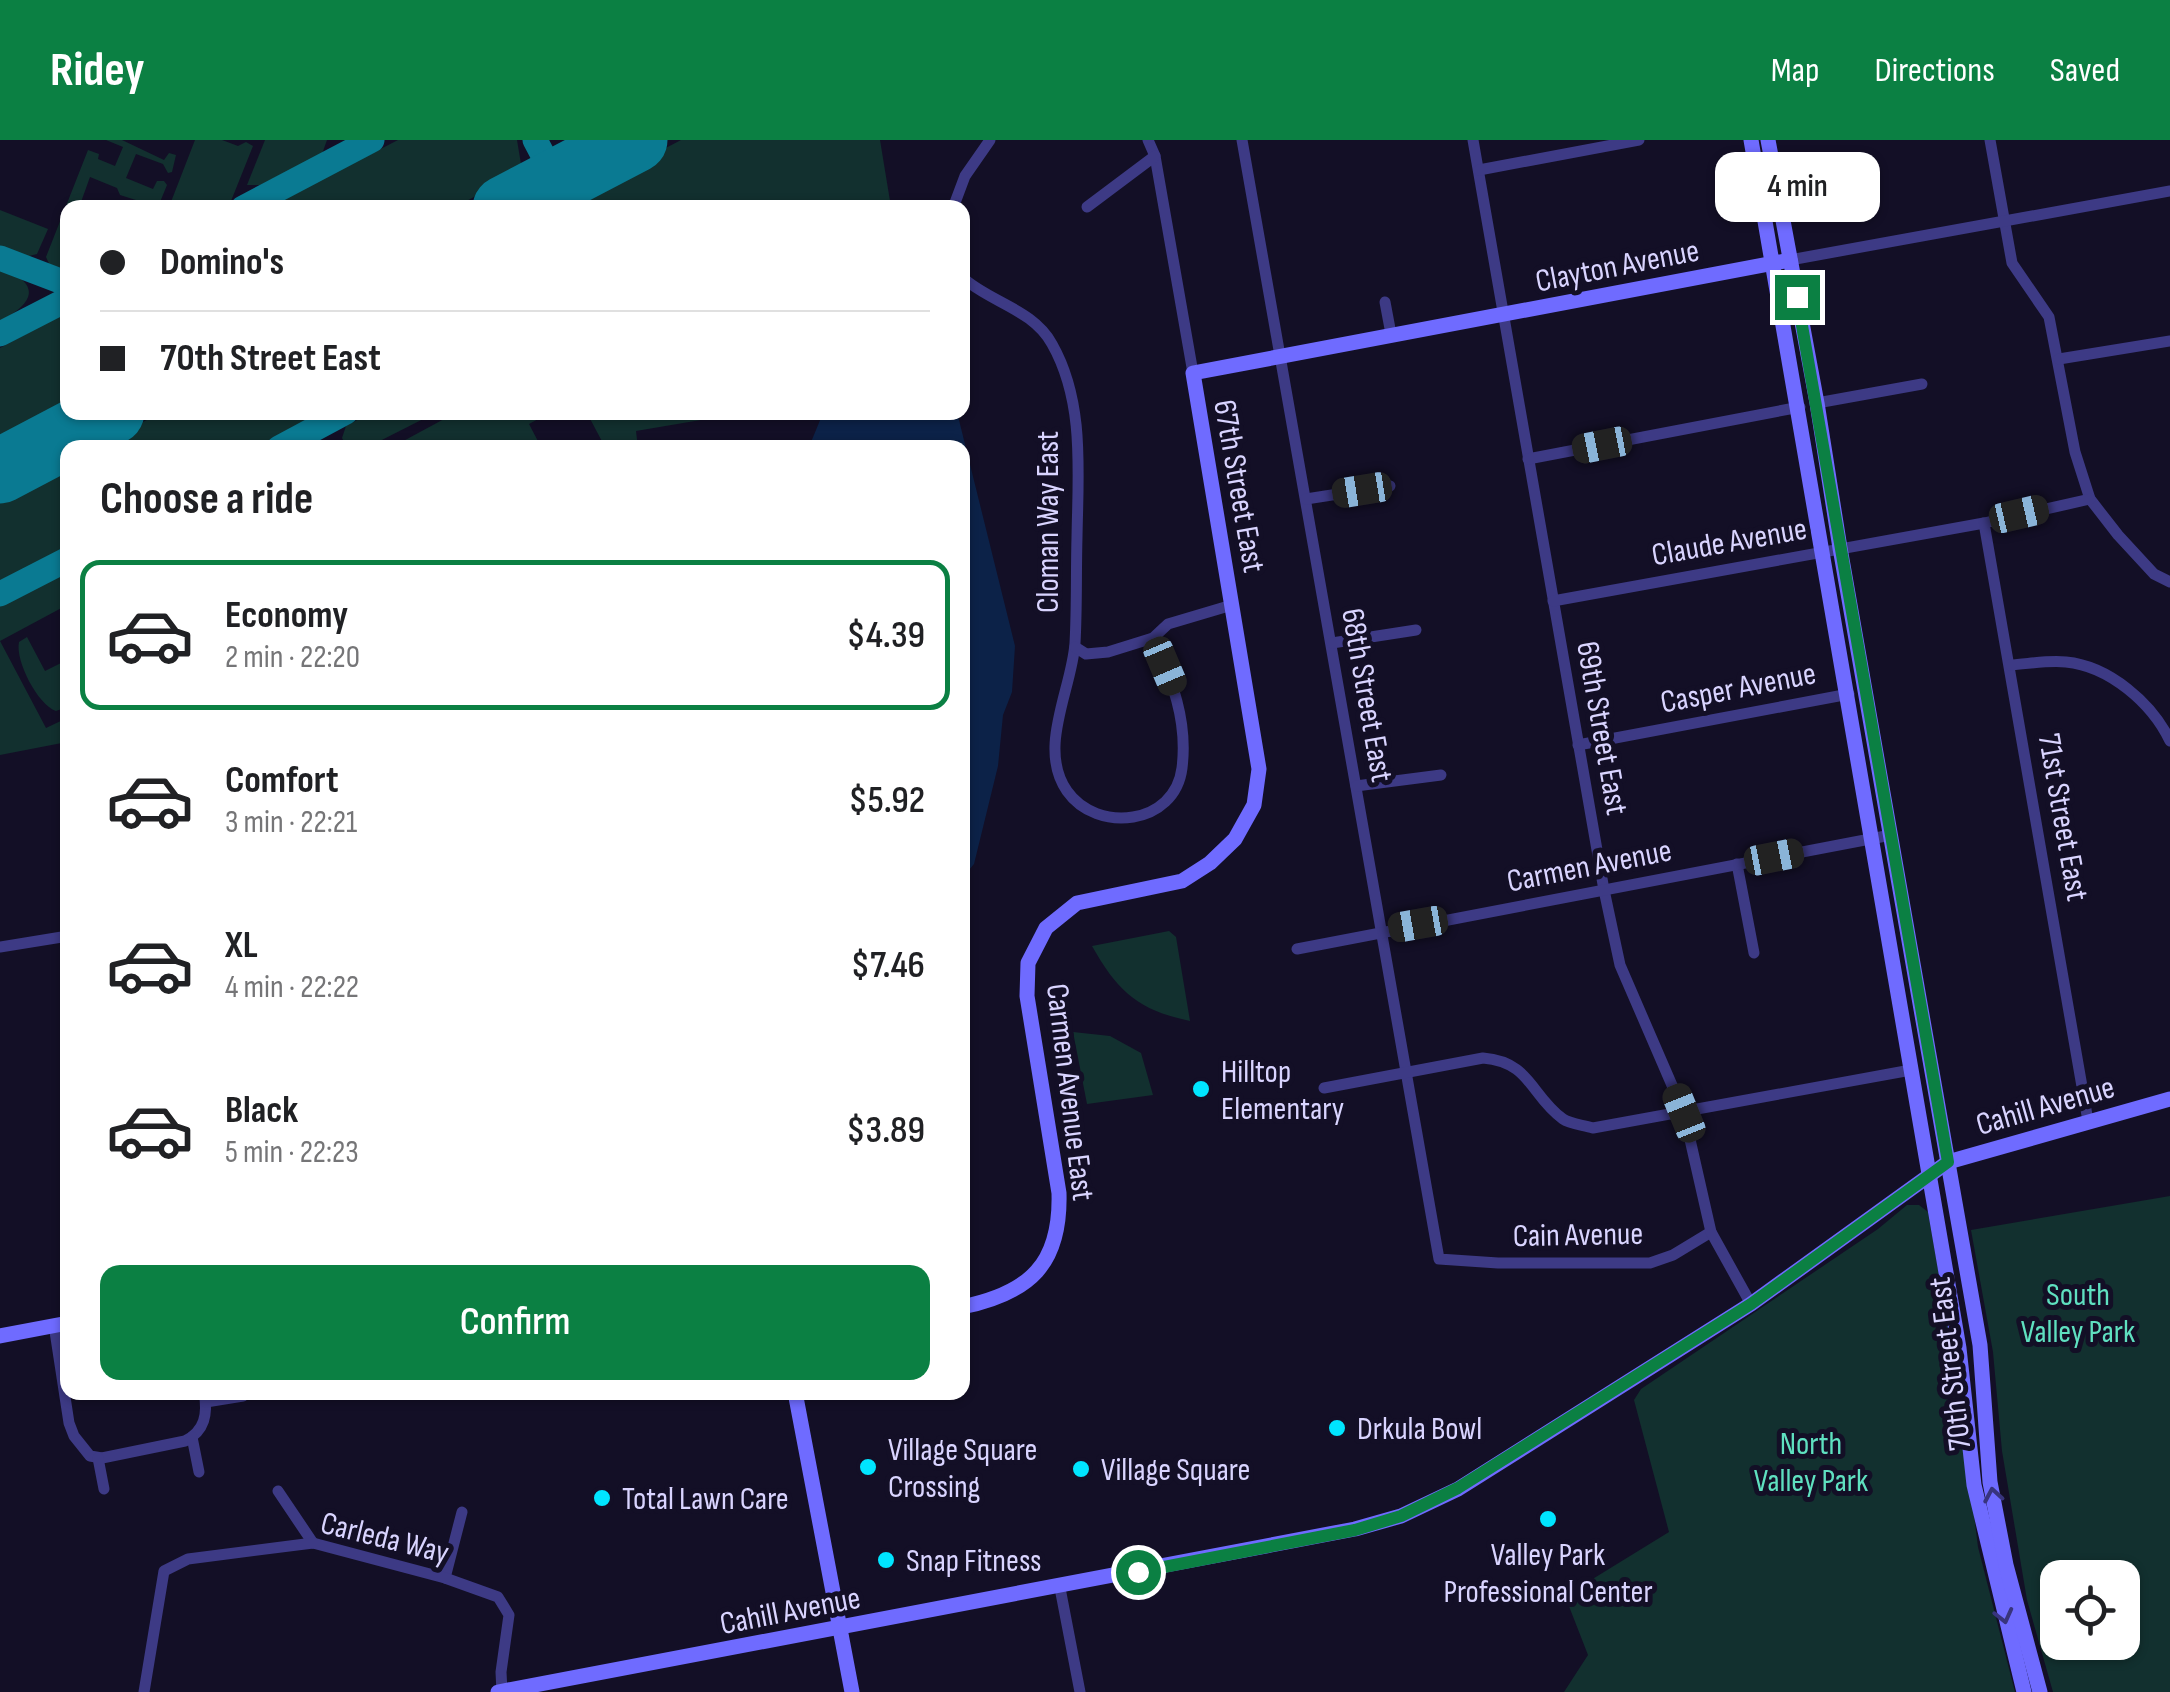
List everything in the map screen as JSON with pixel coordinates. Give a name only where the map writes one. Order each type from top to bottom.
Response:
[{"type":"street","points":[[956,200],[965,176],[990,140]]},
{"type":"street","name":"67th Street East","points":[[1148,140],[1155,156],[1259,769],[1254,806],[1235,839]]},
{"type":"street","name":"68th Street East","points":[[1242,140],[1438,1259]]},
{"type":"street","name":"69th Street East","points":[[1473,140],[1620,965],[1684,1113],[1712,1232],[1751,1304]]},
{"type":"street","points":[[1478,170],[1639,140]]},
{"type":"street","name":"70th Street East","points":[[1752,140],[1772,263],[1832,550],[1882,836],[1948,1162],[1980,1346],[1990,1482],[2006,1565],[2040,1692]]},
{"type":"street","name":"70th Street East","points":[[1768,140],[1817,404],[1848,694],[1882,836],[1912,1070],[1959,1348],[1974,1485],[2024,1692]]},
{"type":"street","points":[[1990,140],[2012,264],[2048,318],[2075,452],[2090,498],[2154,574],[2170,582]]},
{"type":"street","points":[[1087,206],[1155,156]]},
{"type":"street","name":"Clayton Avenue","points":[[1192,373],[2170,191]]},
{"type":"street","name":"Cloman Way East","points":[[970,284],[1022,312],[1051,342],[1072,394],[1078,449],[1075,647],[1055,738],[1058,773],[1067,792],[1104,818],[1138,818],[1168,802],[1182,773],[1184,731],[1177,694],[1153,638]]},
{"type":"street","points":[[1386,302],[1392,334]]},
{"type":"street","points":[[2059,359],[2170,341]]},
{"type":"street","points":[[1817,404],[1922,384]]},
{"type":"street","points":[[1528,459],[1800,407]]},
{"type":"street","points":[[1306,499],[1390,486]]},
{"type":"street","name":"Claude Avenue","points":[[1553,601],[1984,523],[2090,498]]},
{"type":"street","name":"71st Street East","points":[[1984,523],[2088,1121]]},
{"type":"street","points":[[1075,647],[1086,654],[1108,652],[1153,638],[1168,624],[1232,605]]},
{"type":"street","points":[[1332,642],[1416,630]]},
{"type":"street","points":[[2010,665],[2067,662],[2092,670],[2132,693],[2153,713],[2170,741]]},
{"type":"street","name":"Casper Avenue","points":[[1578,745],[1848,694]]},
{"type":"street","points":[[1356,786],[1442,775]]},
{"type":"street","name":"Carmen Avenue","points":[[1297,949],[1882,836]]},
{"type":"street","name":"Carmen Avenue East","points":[[970,1305],[994,1300],[1028,1280],[1052,1254],[1060,1221],[1026,996],[1028,962],[1046,928],[1076,902],[1182,881],[1210,863],[1235,839]]},
{"type":"street","points":[[1737,864],[1754,953]]},
{"type":"street","points":[[0,947],[60,937]]},
{"type":"street","points":[[1324,1088],[1483,1058],[1504,1060],[1523,1072],[1565,1121],[1593,1128],[1912,1070]]},
{"type":"street","name":"Cahill Avenue","points":[[500,1692],[1060,1588],[1355,1530],[1401,1516],[1458,1488],[1751,1304],[1948,1162],[2170,1099]]},
{"type":"street","name":"Cain Avenue","points":[[1438,1259],[1650,1263],[1712,1232]]},
{"type":"street","points":[[0,1336],[60,1324]]},
{"type":"street","points":[[68,1400],[74,1436],[90,1456],[98,1458],[192,1437],[205,1419],[205,1400]]},
{"type":"street","points":[[797,1400],[852,1692]]},
{"type":"street","points":[[192,1437],[198,1472]]},
{"type":"street","points":[[98,1458],[104,1489]]},
{"type":"street","points":[[278,1491],[313,1544]]},
{"type":"street","points":[[444,1578],[462,1512]]},
{"type":"street","name":"Carleda Way","points":[[144,1692],[164,1571],[188,1559],[313,1544],[444,1578],[498,1597],[510,1615],[500,1692]]},
{"type":"street","points":[[1060,1588],[1080,1692]]},
{"type":"green space","points":[[106,140],[122,140],[164,160],[169,153],[176,155],[172,172],[168,173],[163,164],[136,154],[126,178],[153,189],[157,181],[164,181],[167,185],[161,200],[136,200],[120,195],[117,188],[90,177],[82,200],[68,200],[88,150],[115,166],[123,147]]},
{"type":"green space","points":[[195,140],[222,140],[238,146],[246,142],[253,146],[231,200],[172,200]]},
{"type":"green space","points":[[265,140],[327,140],[322,154],[260,185],[247,185]]},
{"type":"green space","points":[[398,140],[517,140],[522,170],[468,200],[282,200]]},
{"type":"green space","points":[[681,140],[880,140],[890,200],[586,200],[599,183]]},
{"type":"green space","points":[[0,210],[48,229],[37,254],[25,257],[0,248]]},
{"type":"green space","points":[[60,221],[60,270],[51,268],[46,257]]},
{"type":"green space","points":[[0,267],[22,280],[29,293],[21,307],[0,321]]},
{"type":"green space","points":[[60,316],[60,414],[0,445],[0,348]]},
{"type":"green space","points":[[147,420],[317,420],[277,440],[108,440]]},
{"type":"green space","points":[[357,420],[421,420],[382,440],[343,440],[346,426]]},
{"type":"green space","points":[[442,420],[536,420],[529,424],[537,440],[405,440]]},
{"type":"green space","points":[[591,420],[701,420],[636,431],[637,440],[601,440]]},
{"type":"green space","points":[[60,466],[60,554],[0,585],[0,497]]},
{"type":"green space","points":[[60,575],[60,609],[0,641],[0,606]]},
{"type":"green space","points":[[27,637],[45,671],[60,664],[60,710],[49,707],[29,681],[19,642]]},
{"type":"green space","points":[[0,641],[46,728],[60,721],[60,743],[0,755]]},
{"type":"green space","points":[[1169,931],[1176,937],[1190,1021],[1156,1011],[1131,997],[1111,976],[1092,946]]},
{"type":"green space","points":[[1073,1032],[1110,1036],[1141,1053],[1153,1095],[1087,1104]]},
{"type":"green space","name":"South Valley Park","points":[[2170,1196],[2170,1692],[2053,1692],[2044,1660],[2140,1660],[2140,1560],[2040,1560],[2040,1646],[2027,1600],[2002,1451],[1993,1352],[1971,1230]]},
{"type":"green space","name":"North Valley Park","points":[[1907,1205],[1919,1205],[1928,1212],[1956,1373],[1978,1547],[2015,1692],[1564,1692],[1588,1655],[1565,1596],[1669,1532],[1634,1400],[1641,1389],[1878,1229]]},
{"type":"water","points":[[820,420],[959,420],[964,440],[812,440]]},
{"type":"water","points":[[970,464],[1015,646],[1012,692],[1003,715],[998,766],[970,869]]},
{"type":"taxiway","points":[[258,200],[372,140]]},
{"type":"taxiway","points":[[535,140],[567,200]]},
{"type":"taxiway","points":[[0,258],[60,281]]},
{"type":"taxiway","points":[[0,334],[60,303]]},
{"type":"taxiway","points":[[294,440],[331,420]]},
{"type":"taxiway","points":[[0,594],[60,563]]},
{"type":"runway","points":[[520,200],[635,140]]},
{"type":"runway","points":[[0,471],[97,420]]},
{"type":"place","name":"Hilltop Elementary","points":[[1201,1089]]},
{"type":"place","name":"Drkula Bowl","points":[[1337,1428]]},
{"type":"place","name":"Village Square Crossing","points":[[868,1467]]},
{"type":"place","name":"Village Square","points":[[1081,1469]]},
{"type":"place","name":"Total Lawn Care","points":[[602,1498]]},
{"type":"place","name":"Valley Park Professional Center","points":[[1548,1519]]},
{"type":"place","name":"Snap Fitness","points":[[886,1560]]},
{"type":"route","points":[[1138,1572],[1355,1530],[1401,1516],[1458,1488],[1751,1304],[1948,1162],[1797,297]]}]
